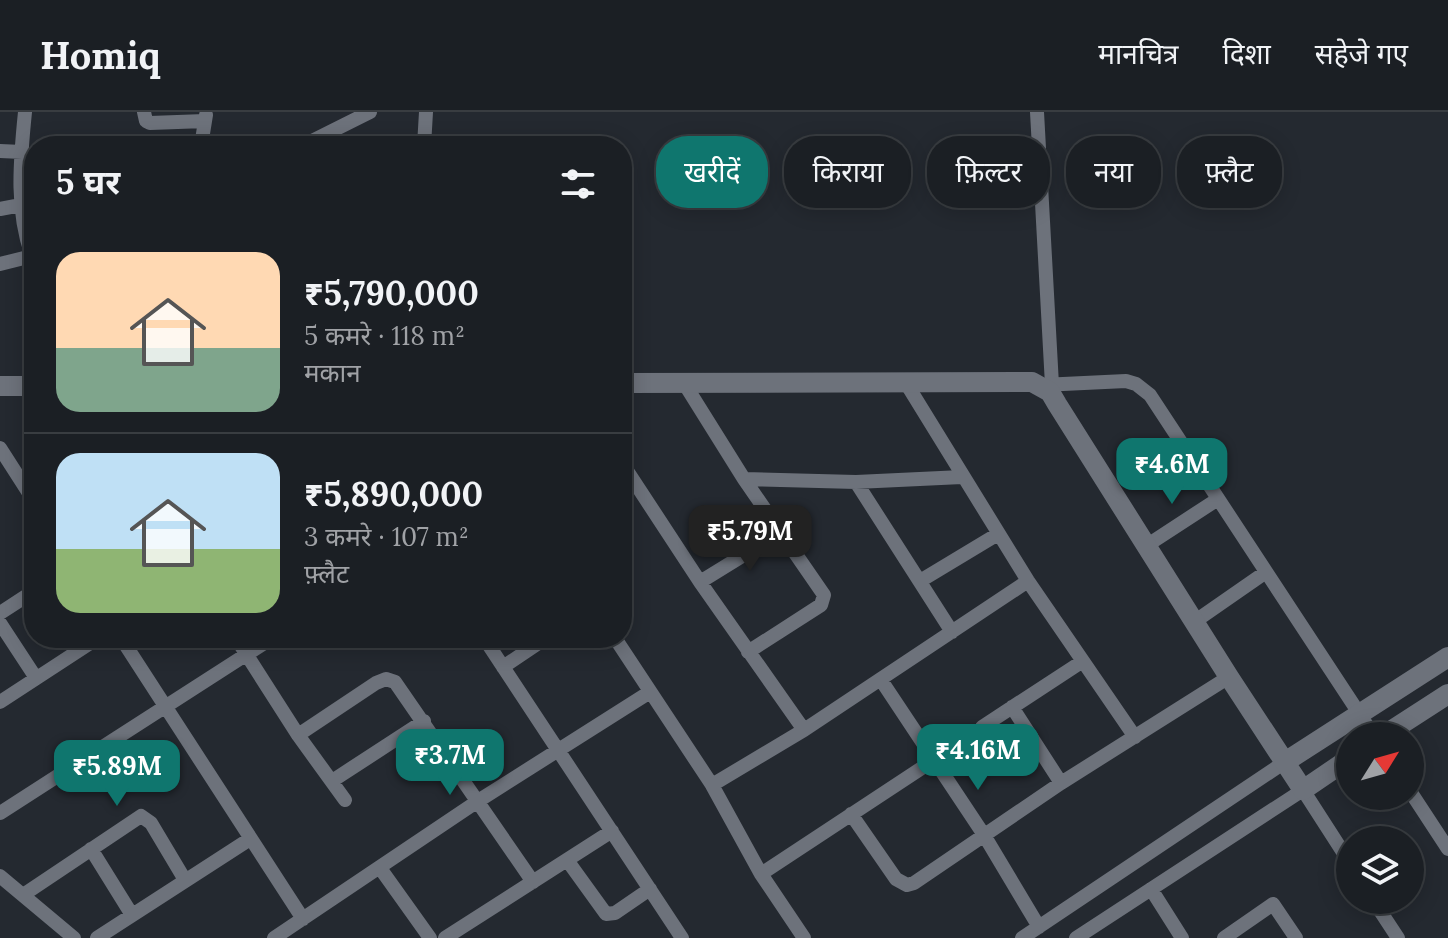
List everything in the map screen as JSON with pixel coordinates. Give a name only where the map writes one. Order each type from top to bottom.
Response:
[{"type":"street","points":[[24,182],[22,152],[25,112]]},
{"type":"street","points":[[144,112],[146,121],[150,123],[205,117]]},
{"type":"street","points":[[322,136],[370,112]]},
{"type":"street","points":[[425,136],[426,112]]},
{"type":"street","points":[[1037,112],[1047,385],[1194,622],[1336,841]]},
{"type":"street","points":[[0,151],[22,152]]},
{"type":"street","points":[[0,209],[24,213]]},
{"type":"street","points":[[0,264],[24,260]]},
{"type":"street","points":[[632,383],[1032,382],[1047,385],[1126,381],[1143,388],[1364,722]]},
{"type":"street","points":[[684,383],[744,479],[821,589],[821,605],[748,652]]},
{"type":"street","points":[[906,383],[1028,581],[1135,737]]},
{"type":"street","points":[[0,386],[24,386]]},
{"type":"street","points":[[0,448],[24,485]]},
{"type":"street","points":[[744,479],[856,482],[962,477]]},
{"type":"street","points":[[632,478],[804,730]]},
{"type":"street","points":[[856,482],[952,632]]},
{"type":"street","points":[[1146,546],[1218,499]]},
{"type":"street","points":[[700,582],[781,532]]},
{"type":"street","points":[[920,581],[998,534]]},
{"type":"street","points":[[1194,622],[1266,572]]},
{"type":"street","points":[[712,785],[804,730],[1028,581]]},
{"type":"street","points":[[0,613],[24,597]]},
{"type":"street","points":[[0,623],[36,678]]},
{"type":"street","points":[[0,702],[82,648]]},
{"type":"street","points":[[127,648],[303,919]]},
{"type":"street","points":[[242,648],[298,735],[345,800]]},
{"type":"street","points":[[0,813],[257,648]]},
{"type":"street","points":[[491,648],[682,938]]},
{"type":"street","points":[[503,667],[531,648]]},
{"type":"street","points":[[621,648],[712,785],[761,874],[804,938]]},
{"type":"street","points":[[1022,938],[1448,657]]},
{"type":"street","points":[[982,727],[1083,661]]},
{"type":"street","points":[[851,814],[896,879],[907,885],[1229,677]]},
{"type":"street","points":[[298,735],[376,683],[386,679],[395,682],[533,882]]},
{"type":"street","points":[[881,680],[984,835],[1039,927]]},
{"type":"street","points":[[274,938],[478,801],[650,692]]},
{"type":"street","points":[[1405,722],[1448,694]]},
{"type":"street","points":[[1012,707],[1061,783]]},
{"type":"street","points":[[332,781],[424,721]]},
{"type":"street","points":[[761,874],[934,760]]},
{"type":"street","points":[[1076,938],[1336,768]]},
{"type":"street","points":[[1422,810],[1448,849]]},
{"type":"street","points":[[23,895],[141,816],[151,823],[185,880]]},
{"type":"street","points":[[445,938],[612,831]]},
{"type":"street","points":[[97,938],[250,839]]},
{"type":"street","points":[[91,849],[132,915]]},
{"type":"street","points":[[567,860],[606,914],[615,913],[650,889]]},
{"type":"street","points":[[380,868],[430,938]]},
{"type":"street","points":[[0,876],[74,938]]},
{"type":"street","points":[[1151,889],[1182,938]]},
{"type":"street","points":[[1224,938],[1273,904],[1296,938]]},
{"type":"street","points":[[1382,914],[1398,938]]}]
